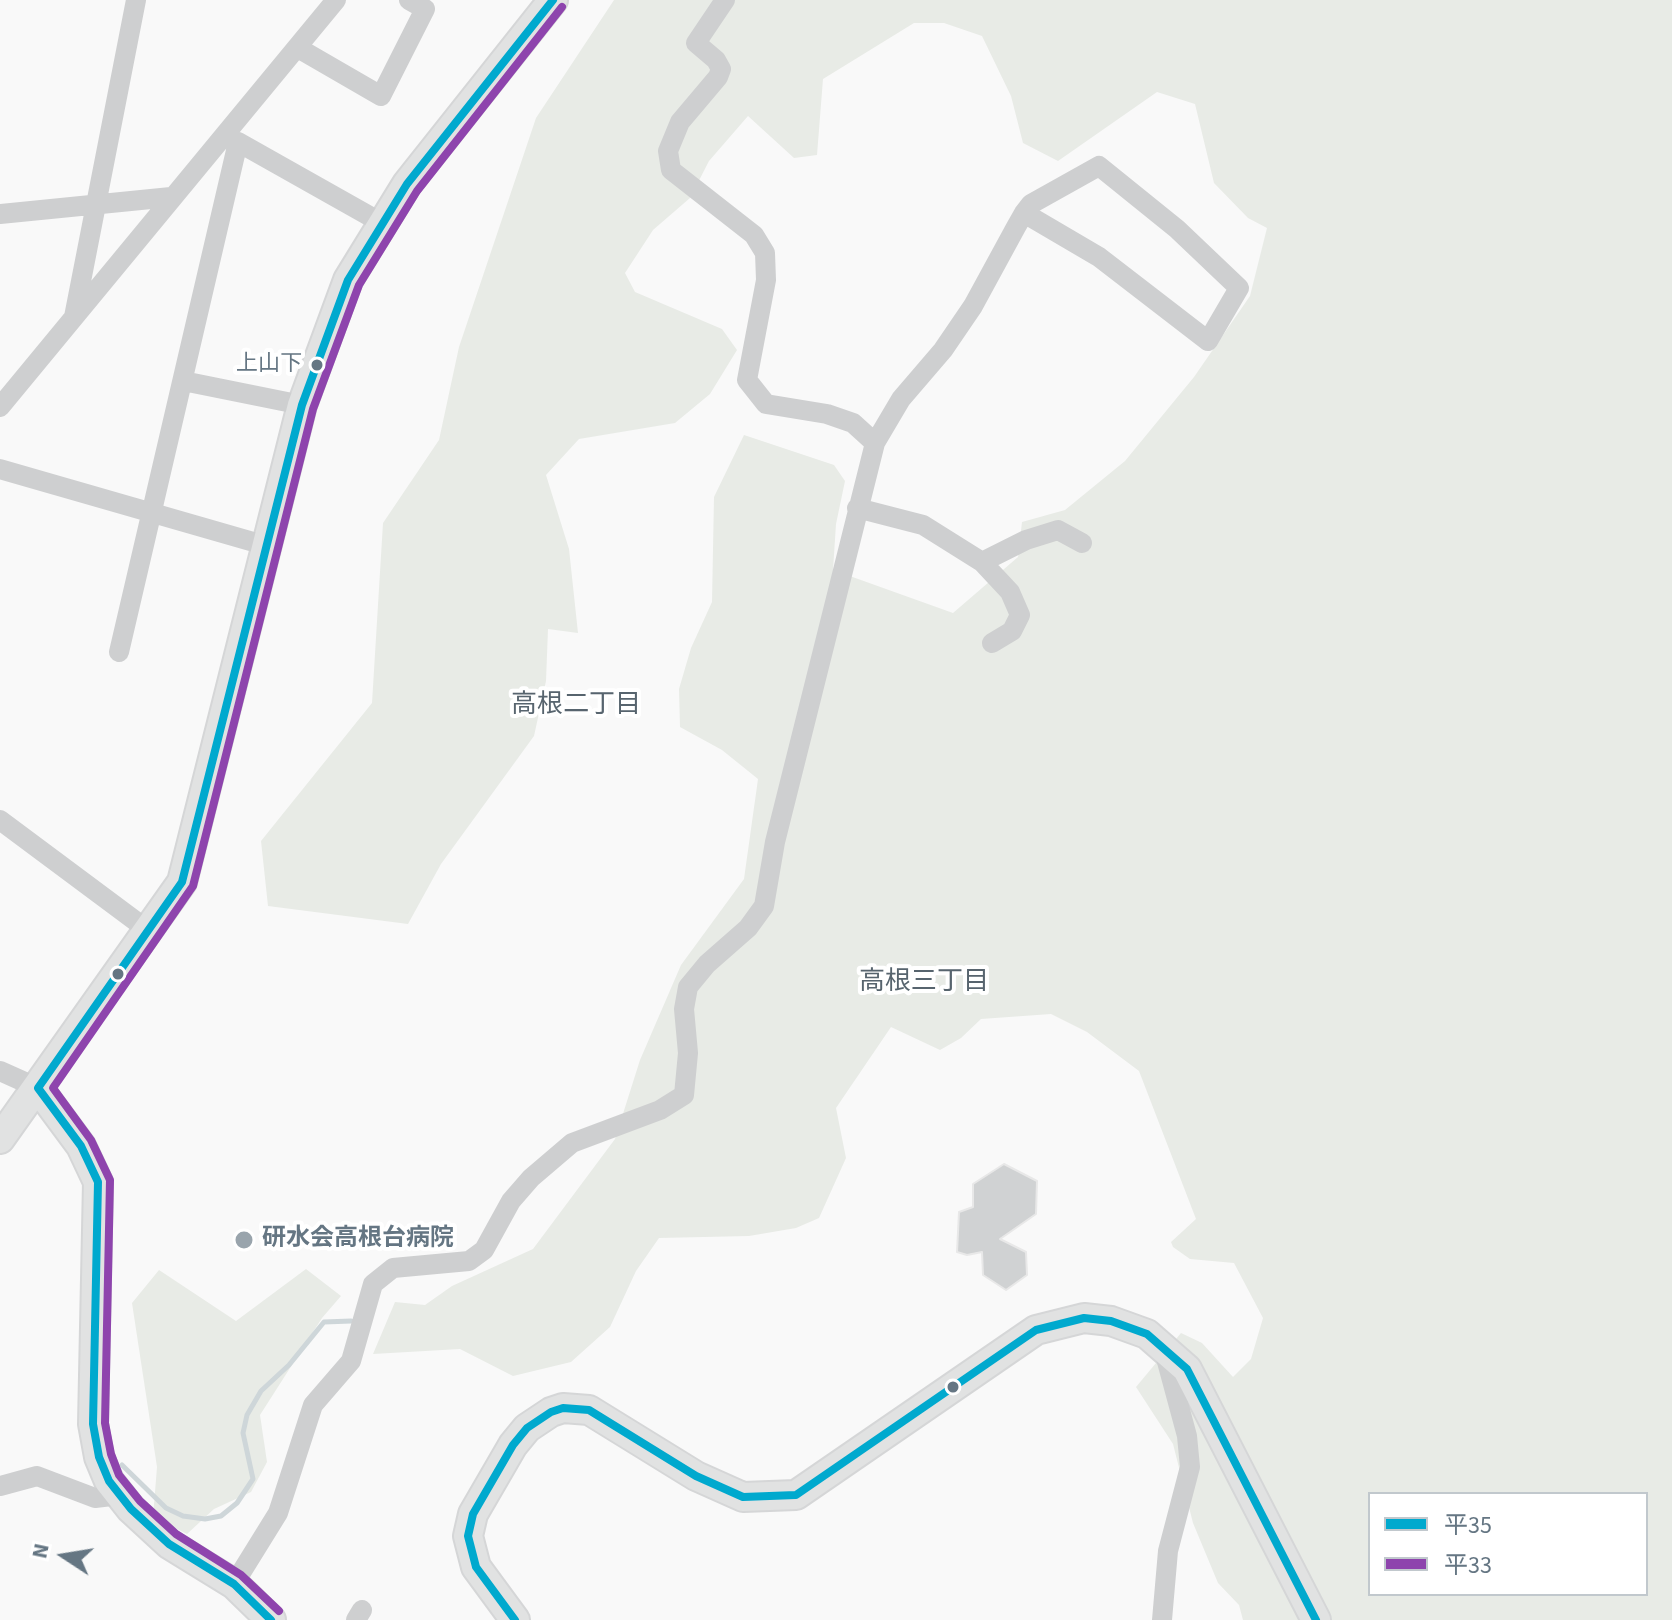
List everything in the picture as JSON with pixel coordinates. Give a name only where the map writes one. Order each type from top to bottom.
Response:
[{"type":"street","points":[[73,321],[136,0]]},
{"type":"street","points":[[0,407],[171,197],[232,140],[336,0]]},
{"type":"street","points":[[298,48],[381,96],[425,9],[409,0]]},
{"type":"street","points":[[0,1139],[182,882],[264,545],[302,405],[348,280],[380,222],[407,184],[553,0]]},
{"type":"street","points":[[725,0],[696,43],[716,60],[721,69],[718,77],[680,122],[668,151],[671,170],[754,235],[765,253],[766,280],[747,380],[766,404],[827,414],[853,423],[875,443]]},
{"type":"street","points":[[232,140],[380,222]]},
{"type":"street","points":[[119,652],[183,381],[232,140]]},
{"type":"street","points":[[234,1584],[278,1513],[313,1405],[351,1361],[373,1284],[393,1268],[469,1261],[484,1250],[511,1201],[531,1178],[572,1143],[660,1110],[684,1095],[688,1053],[684,1009],[688,987],[707,964],[748,928],[764,906],[775,842],[875,443],[901,399],[943,350],[973,306],[1024,213],[1031,204],[1099,166],[1177,229],[1239,288],[1208,341],[1099,257],[1024,213]]},
{"type":"street","points":[[0,214],[171,197]]},
{"type":"street","points":[[183,381],[302,405]]},
{"type":"street","points":[[0,469],[264,545]]},
{"type":"street","points":[[857,508],[923,525],[982,562],[1010,592],[1020,615],[1012,631],[992,643]]},
{"type":"street","points":[[982,562],[1026,540],[1058,530],[1082,543]]},
{"type":"street","points":[[0,820],[149,931]]},
{"type":"street","points":[[0,1071],[38,1088],[81,1146],[98,1182],[93,1424],[99,1457],[120,1495],[169,1544],[234,1584],[271,1620]]},
{"type":"street","points":[[515,1620],[476,1567],[468,1536],[473,1514],[513,1445],[527,1428],[551,1412],[563,1408],[589,1410],[696,1476],[731,1493],[743,1497],[796,1495],[1036,1330],[1059,1321],[1097,1318],[1130,1327],[1163,1345],[1187,1369],[1316,1620]]},
{"type":"street","points":[[1162,1620],[1168,1551],[1190,1467],[1187,1436],[1163,1345]]},
{"type":"street","points":[[0,1486],[37,1476],[95,1498],[120,1495]]},
{"type":"shaded area","points":[[614,0],[1672,0],[1672,1620],[1243,1620],[1239,1605],[1218,1583],[1193,1523],[1173,1444],[1136,1387],[1181,1333],[1202,1343],[1233,1377],[1251,1359],[1263,1318],[1234,1263],[1190,1259],[1173,1247],[1171,1242],[1196,1219],[1139,1071],[1087,1032],[1051,1014],[981,1019],[961,1038],[940,1050],[891,1027],[836,1108],[846,1158],[819,1218],[796,1228],[749,1236],[659,1238],[636,1271],[610,1327],[571,1362],[513,1376],[460,1349],[373,1354],[395,1302],[425,1305],[452,1286],[533,1249],[615,1139],[640,1060],[681,965],[744,879],[758,779],[722,750],[680,727],[679,689],[691,648],[712,602],[714,497],[744,435],[834,465],[845,481],[836,524],[833,570],[953,613],[1018,557],[1022,522],[1065,510],[1125,461],[1194,377],[1250,296],[1267,228],[1248,218],[1214,183],[1195,104],[1157,92],[1058,161],[1023,143],[1011,96],[982,36],[944,23],[914,23],[823,79],[817,155],[794,158],[748,116],[709,161],[690,198],[653,230],[625,273],[635,292],[722,329],[737,350],[710,394],[675,423],[579,439],[546,475],[569,549],[578,633],[548,629],[546,681],[534,736],[441,864],[408,924],[268,906],[261,841],[372,703],[383,523],[439,440],[459,347],[536,118]]},
{"type":"shaded area","points":[[306,1269],[341,1296],[322,1318],[260,1415],[267,1462],[251,1492],[214,1509],[187,1534],[153,1517],[157,1467],[132,1303],[159,1270],[236,1321]]},
{"type":"building","points":[[1004,1164],[1037,1181],[1036,1214],[1000,1239],[1026,1252],[1027,1275],[1006,1290],[983,1275],[982,1252],[967,1255],[957,1252],[959,1212],[973,1207],[973,1184]]},
{"type":"waterway","points":[[122,1465],[166,1508],[183,1516],[205,1519],[221,1516],[237,1503],[253,1479],[243,1433],[247,1415],[261,1391],[289,1365],[324,1322],[351,1321]]},
{"type":"transit line","name":"平35","points":[[271,1620],[234,1584],[169,1544],[131,1509],[109,1481],[99,1457],[93,1424],[98,1182],[81,1146],[38,1088],[182,882],[302,405],[348,280],[407,184],[553,0]]},
{"type":"transit line","name":"平33","points":[[279,1611],[241,1575],[176,1534],[140,1501],[119,1475],[105,1423],[110,1180],[91,1140],[53,1088],[193,886],[313,409],[359,285],[417,191],[562,7]]},
{"type":"transit line","name":"平35","points":[[515,1620],[476,1567],[468,1536],[473,1514],[513,1445],[527,1428],[551,1412],[563,1408],[589,1410],[696,1476],[743,1497],[796,1495],[1036,1330],[1084,1318],[1111,1321],[1147,1334],[1187,1369],[1316,1620]]},
{"type":"place","name":"上山下","points":[[317,365]]},
{"type":"place","name":"研水会高根台病院","points":[[244,1240]]},
{"type":"district","name":"高根二丁目","points":[[576,706]]},
{"type":"district","name":"高根三丁目","points":[[924,983]]}]
